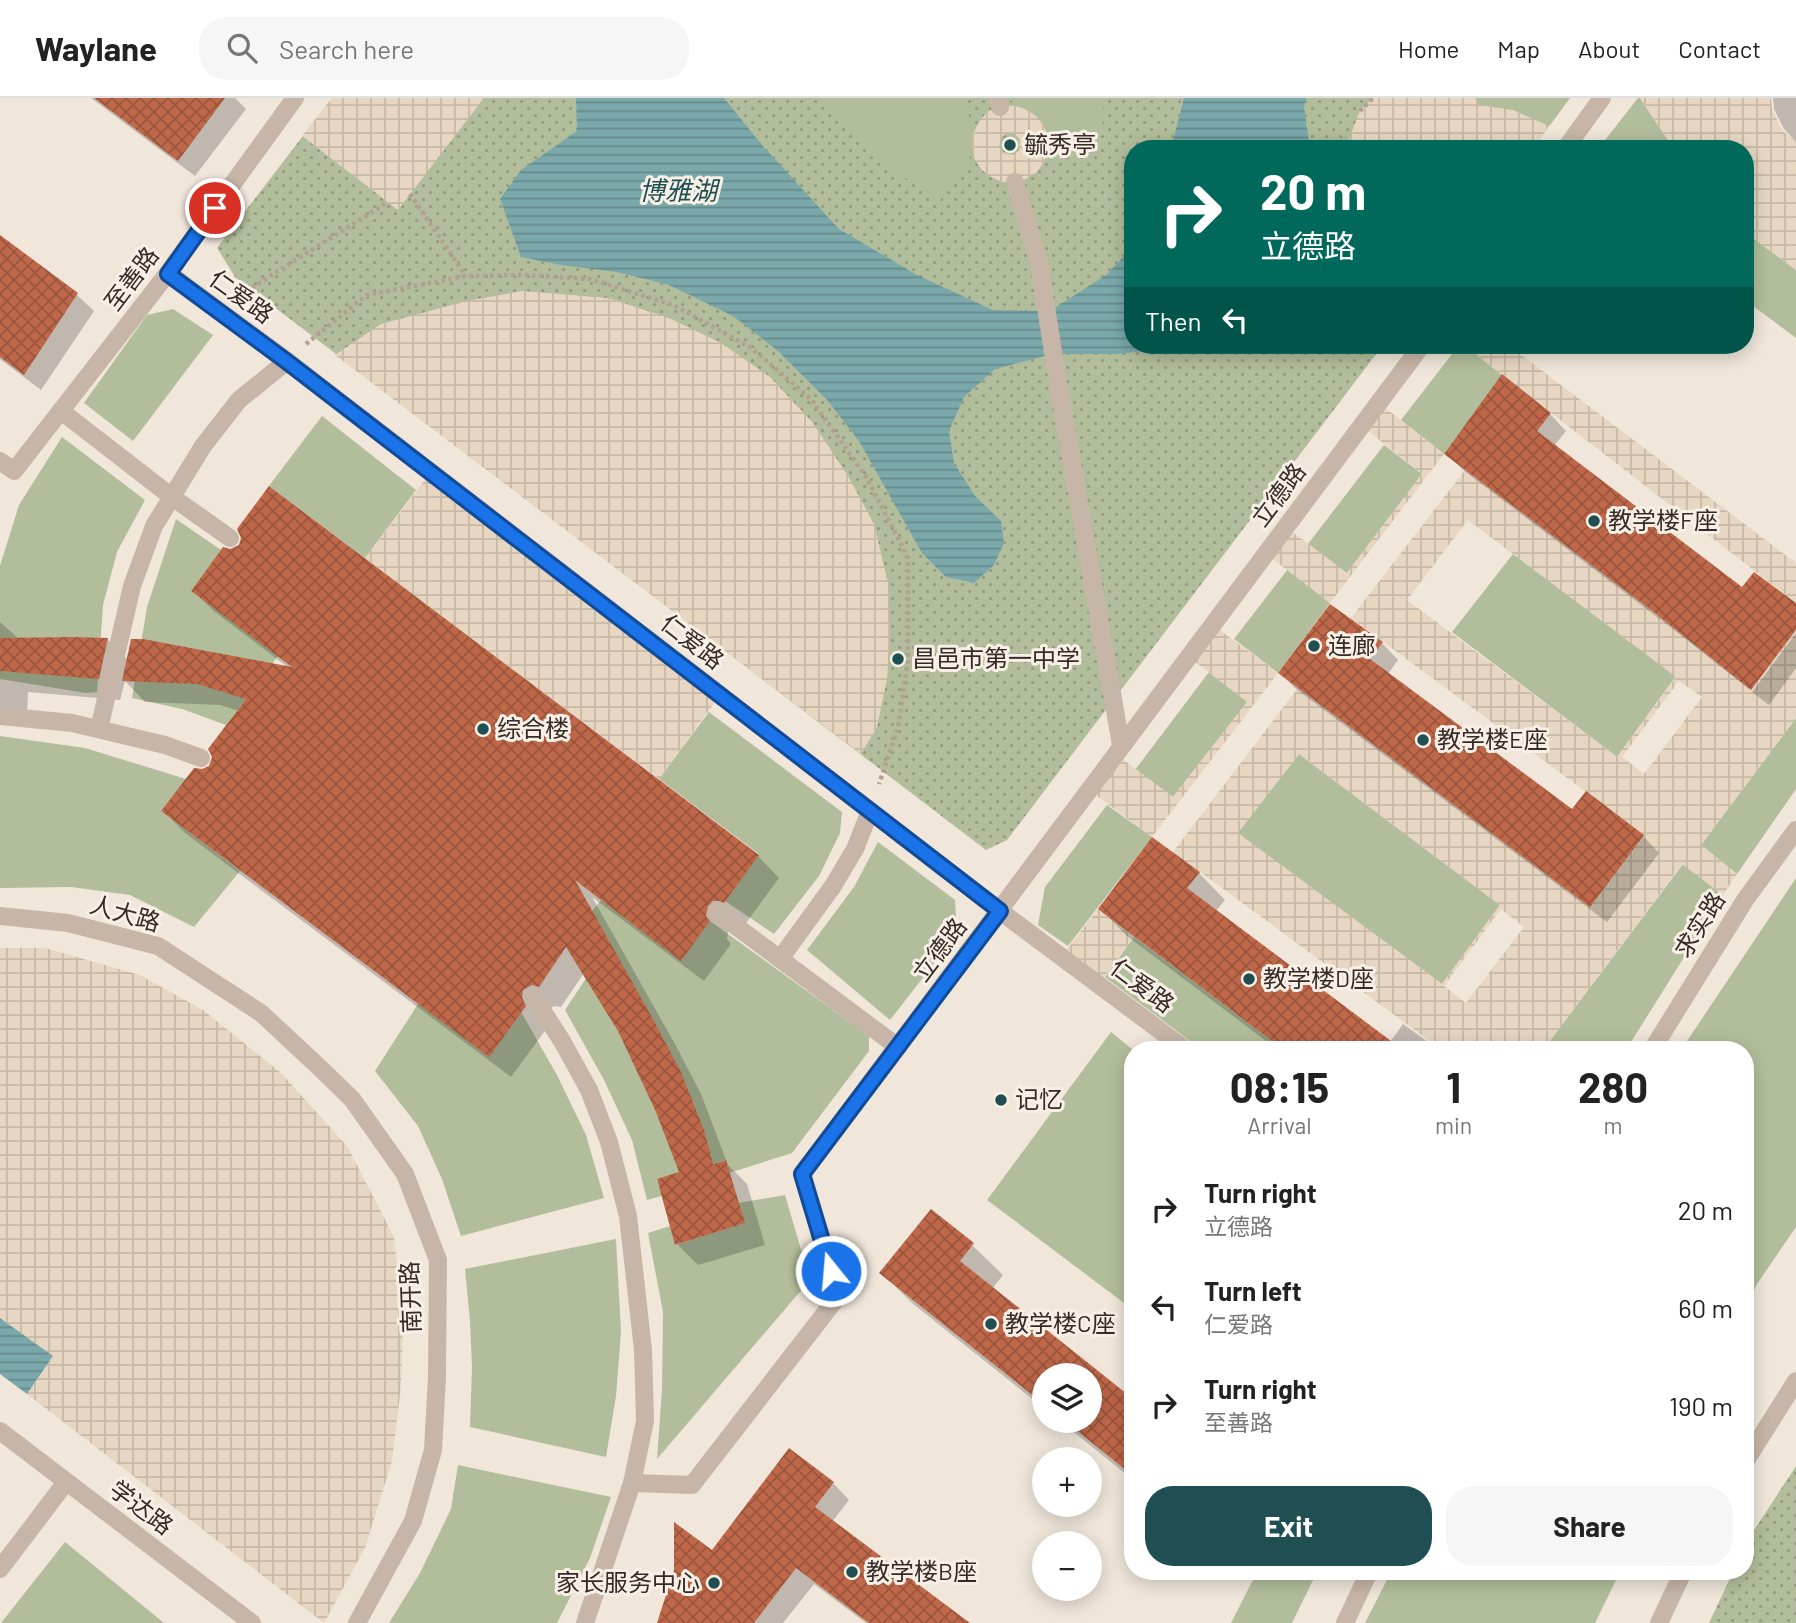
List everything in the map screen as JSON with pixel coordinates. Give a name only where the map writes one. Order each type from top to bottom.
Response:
[{"type":"street","name":"至善路","points":[[0,461],[14,471],[168,274],[295,98]]},
{"type":"street","points":[[1572,140],[1602,98]]},
{"type":"street","points":[[1015,182],[1039,263],[1121,745]]},
{"type":"street","name":"仁爱路","points":[[168,274],[286,361],[1000,911],[1174,1041]]},
{"type":"street","name":"立德路","points":[[632,1482],[692,1485],[839,1295],[802,1174],[1415,354]]},
{"type":"street","points":[[99,729],[132,586],[154,526],[203,446],[239,400],[286,361]]},
{"type":"street","points":[[61,411],[230,538]]},
{"type":"street","points":[[0,716],[72,723],[165,745],[201,758]]},
{"type":"street","points":[[780,959],[833,886],[855,849],[870,811]]},
{"type":"street","name":"求实路","points":[[1657,1041],[1745,900],[1796,830]]},
{"type":"street","points":[[717,912],[898,1047]]},
{"type":"street","name":"人大路","points":[[0,916],[68,923],[158,946],[261,1013]]},
{"type":"street","points":[[533,996],[589,1090],[608,1143],[628,1216],[643,1350],[645,1421],[632,1482],[585,1623]]},
{"type":"street","name":"南开路","points":[[261,1013],[352,1098],[405,1174],[438,1260],[437,1377],[432,1450],[413,1521],[357,1623]]},
{"type":"street","points":[[1754,1448],[1796,1381]]},
{"type":"street","name":"学达路","points":[[0,1432],[252,1623]]},
{"type":"street","points":[[0,1569],[66,1482]]},
{"type":"street","points":[[1345,1623],[1365,1580]]},
{"type":"street","points":[[1659,1623],[1678,1580]]},
{"type":"path","points":[[1360,111],[1373,98]]},
{"type":"path","points":[[410,194],[466,276]]},
{"type":"path","points":[[240,295],[388,202]]},
{"type":"path","points":[[286,361],[367,295],[466,276],[525,275],[590,279],[673,304],[750,347],[811,399],[867,478],[908,558],[908,659],[898,728],[870,811]]},
{"type":"green space","points":[[332,98],[1570,98],[1539,140],[1124,140],[1124,354],[1376,354],[1007,840],[986,850],[235,277],[217,248]]},
{"type":"green space","points":[[818,98],[966,98],[972,135],[969,162],[960,178],[940,200],[871,156]]},
{"type":"green space","points":[[1011,98],[1104,98],[1102,135],[1078,154],[1044,162],[1047,142],[1043,126],[1031,113],[1013,105]]},
{"type":"green space","points":[[1475,98],[1570,98],[1549,126],[1513,110],[1479,105]]},
{"type":"green space","points":[[1640,98],[1668,140],[1605,140]]},
{"type":"green space","points":[[1754,239],[1796,270],[1796,338],[1754,307]]},
{"type":"green space","points":[[173,309],[213,335],[133,441],[84,403],[147,315]]},
{"type":"green space","points":[[1452,354],[1475,354],[1502,375],[1444,454],[1401,420]]},
{"type":"green space","points":[[322,416],[416,490],[365,558],[269,486]]},
{"type":"green space","points":[[62,437],[145,500],[117,552],[103,605],[97,692],[86,693],[0,679],[0,566],[19,505]]},
{"type":"green space","points":[[1384,445],[1422,474],[1347,573],[1308,544]]},
{"type":"green space","points":[[176,519],[221,550],[191,591],[278,656],[226,725],[182,709],[132,698],[147,607]]},
{"type":"green space","points":[[1513,554],[1676,676],[1617,757],[1452,632]]},
{"type":"green space","points":[[1288,569],[1330,603],[1278,673],[1234,639]]},
{"type":"green space","points":[[1209,672],[1248,701],[1173,797],[1135,770]]},
{"type":"green space","points":[[709,712],[842,812],[840,833],[819,876],[774,934],[725,901],[759,854],[659,779]]},
{"type":"green space","points":[[1796,718],[1796,789],[1737,874],[1701,845]]},
{"type":"green space","points":[[0,736],[85,748],[186,779],[161,811],[240,871],[194,927],[130,895],[71,887],[0,888]]},
{"type":"green space","points":[[1299,754],[1500,905],[1442,984],[1237,833]]},
{"type":"green space","points":[[1107,805],[1152,837],[1068,946],[1038,925],[1045,887]]},
{"type":"green space","points":[[878,842],[955,900],[954,938],[890,1020],[807,950],[854,887]]},
{"type":"green space","points":[[1683,864],[1723,895],[1632,1041],[1550,1041]]},
{"type":"green space","points":[[1796,878],[1796,1227],[1754,1290],[1754,1041],[1687,1041]]},
{"type":"green space","points":[[601,900],[681,960],[710,921],[869,1036],[869,1051],[792,1153],[729,1173],[725,1160],[657,1179],[662,1196],[647,1200],[632,1140],[604,1080],[565,1010],[610,942],[589,915]]},
{"type":"green space","points":[[1134,937],[1272,1041],[1190,1041],[1105,977]]},
{"type":"green space","points":[[418,1004],[521,1012],[557,1075],[586,1135],[604,1198],[461,1236],[442,1179],[418,1126],[375,1071]]},
{"type":"green space","points":[[1111,1032],[1124,1043],[1124,1303],[987,1200]]},
{"type":"green space","points":[[785,1195],[810,1280],[657,1459],[662,1390],[663,1312],[648,1233],[670,1226],[676,1245],[744,1223],[738,1203]]},
{"type":"green space","points":[[616,1239],[621,1332],[616,1396],[606,1457],[470,1427],[472,1367],[465,1269]]},
{"type":"green space","points":[[458,1465],[611,1497],[590,1558],[557,1623],[389,1623],[420,1573],[451,1509]]},
{"type":"green space","points":[[1796,1466],[1796,1623],[1709,1623],[1729,1580],[1754,1580],[1754,1530]]},
{"type":"green space","points":[[65,1542],[164,1623],[1,1623]]},
{"type":"green space","points":[[1253,1580],[1313,1580],[1292,1623],[1231,1623]]},
{"type":"green space","points":[[1387,1580],[1616,1580],[1595,1623],[1365,1623]]},
{"type":"shaded area","points":[[332,98],[484,98],[398,210],[302,136]]},
{"type":"shaded area","points":[[1373,98],[1475,98],[1479,105],[1513,110],[1549,126],[1539,140],[1349,140],[1360,111]]},
{"type":"shaded area","points":[[1640,98],[1771,98],[1772,109],[1782,130],[1796,141],[1796,270],[1754,239],[1754,140],[1668,140]]},
{"type":"shaded area","points":[[1013,105],[1025,109],[1036,116],[1044,126],[1048,151],[1037,172],[1026,179],[1002,182],[982,170],[975,160],[973,134],[987,112]],"holes":[[[1008,133],[1015,134],[1020,140],[1019,150],[1013,155],[1003,153],[999,147],[1001,137]]]},
{"type":"shaded area","points":[[522,291],[608,298],[669,318],[721,343],[770,377],[813,423],[848,476],[874,524],[888,583],[890,636],[887,679],[877,727],[861,754],[335,355],[381,324],[467,301]]},
{"type":"shaded area","points":[[1476,354],[1520,354],[1796,563],[1796,603]]},
{"type":"shaded area","points":[[1379,403],[1444,454],[1330,603],[1266,554],[1286,527],[1347,573],[1422,474],[1362,426]]},
{"type":"shaded area","points":[[1465,470],[1751,689],[1796,630],[1796,718],[1701,845],[1737,874],[1723,895],[1682,864],[1550,1041],[1430,1041],[1173,852],[1298,688],[1590,906],[1643,834],[1351,618]],"holes":[[[1468,520],[1676,677],[1617,757],[1407,600]],[[1679,681],[1702,697],[1644,774],[1622,757]],[[1299,754],[1500,905],[1442,984],[1238,833]],[[1501,909],[1524,927],[1466,1003],[1444,986]]]},
{"type":"shaded area","points":[[431,472],[720,695],[659,779],[365,558]]},
{"type":"shaded area","points":[[1213,625],[1278,673],[1152,837],[1089,790],[1116,754],[1173,797],[1247,702],[1189,657]]},
{"type":"shaded area","points":[[1098,909],[1134,937],[1098,985],[1061,957]]},
{"type":"shaded area","points":[[0,948],[45,948],[140,975],[203,1010],[281,1073],[347,1146],[394,1237],[403,1320],[401,1386],[392,1461],[365,1548],[324,1623],[27,1394],[53,1356],[0,1318]]},
{"type":"water","name":"博雅湖","points":[[576,98],[724,98],[762,145],[839,229],[917,275],[993,310],[1050,311],[1106,275],[1124,256],[1124,353],[1052,354],[995,369],[964,397],[949,431],[954,463],[975,496],[1001,521],[1004,543],[994,565],[974,583],[946,577],[922,553],[859,441],[828,401],[778,351],[733,316],[669,285],[617,272],[521,257],[500,199],[521,170],[577,131]]},
{"type":"water","points":[[1184,98],[1306,98],[1304,106],[1309,140],[1173,140]]},
{"type":"water","points":[[0,1318],[53,1356],[27,1394],[0,1374]]},
{"type":"building","points":[[94,98],[225,98],[178,161]]},
{"type":"building","points":[[0,235],[78,293],[24,375],[0,357]]},
{"type":"building","name":"教学楼F座","points":[[1502,374],[1551,413],[1537,431],[1742,587],[1754,572],[1796,603],[1796,630],[1751,690],[1655,613],[1444,454]]},
{"type":"building","points":[[269,486],[759,855],[724,903],[713,901],[708,906],[706,916],[710,921],[681,961],[575,880],[680,1070],[704,1130],[713,1164],[726,1160],[745,1223],[675,1245],[657,1179],[679,1172],[656,1112],[618,1031],[566,947],[539,987],[532,985],[523,990],[522,997],[526,1006],[489,1057],[161,811],[194,768],[209,766],[212,757],[208,749],[246,699],[197,684],[122,681],[131,639],[292,667],[191,591],[223,547],[230,549],[239,545],[241,538],[237,529]]},
{"type":"building","name":"教学楼E座","points":[[1330,604],[1383,642],[1370,659],[1572,809],[1586,791],[1644,835],[1590,907],[1278,673]]},
{"type":"building","points":[[0,638],[108,638],[99,679],[0,671]]},
{"type":"building","name":"教学楼D座","points":[[1152,837],[1200,872],[1187,888],[1391,1041],[1272,1041],[1098,909]]},
{"type":"building","name":"教学楼C座","points":[[931,1209],[974,1243],[960,1261],[1088,1363],[1032,1363],[1032,1395],[879,1273]]},
{"type":"building","name":"教学楼C座","points":[[1102,1374],[1124,1392],[1124,1469],[1102,1451],[1102,1447],[1097,1447],[1080,1433],[1102,1433]]},
{"type":"building","name":"教学楼B座","points":[[789,1448],[834,1482],[815,1507],[970,1623],[869,1623],[796,1568],[754,1623],[657,1623],[674,1570],[674,1522],[712,1550]]},
{"type":"place","name":"毓秀亭","points":[[1010,145]]},
{"type":"place","name":"教学楼F座","points":[[1594,521]]},
{"type":"place","name":"连廊","points":[[1314,646]]},
{"type":"place","name":"昌邑市第一中学","points":[[898,659]]},
{"type":"place","name":"综合楼","points":[[483,729]]},
{"type":"place","name":"教学楼E座","points":[[1423,740]]},
{"type":"place","name":"教学楼D座","points":[[1249,979]]},
{"type":"place","name":"记忆","points":[[1001,1100]]},
{"type":"place","name":"教学楼C座","points":[[991,1324]]},
{"type":"place","name":"教学楼B座","points":[[852,1572]]},
{"type":"place","name":"家长服务中心","points":[[714,1583]]},
{"type":"route","points":[[215,208],[168,274],[286,361],[1000,911],[802,1174],[831,1271]]}]
